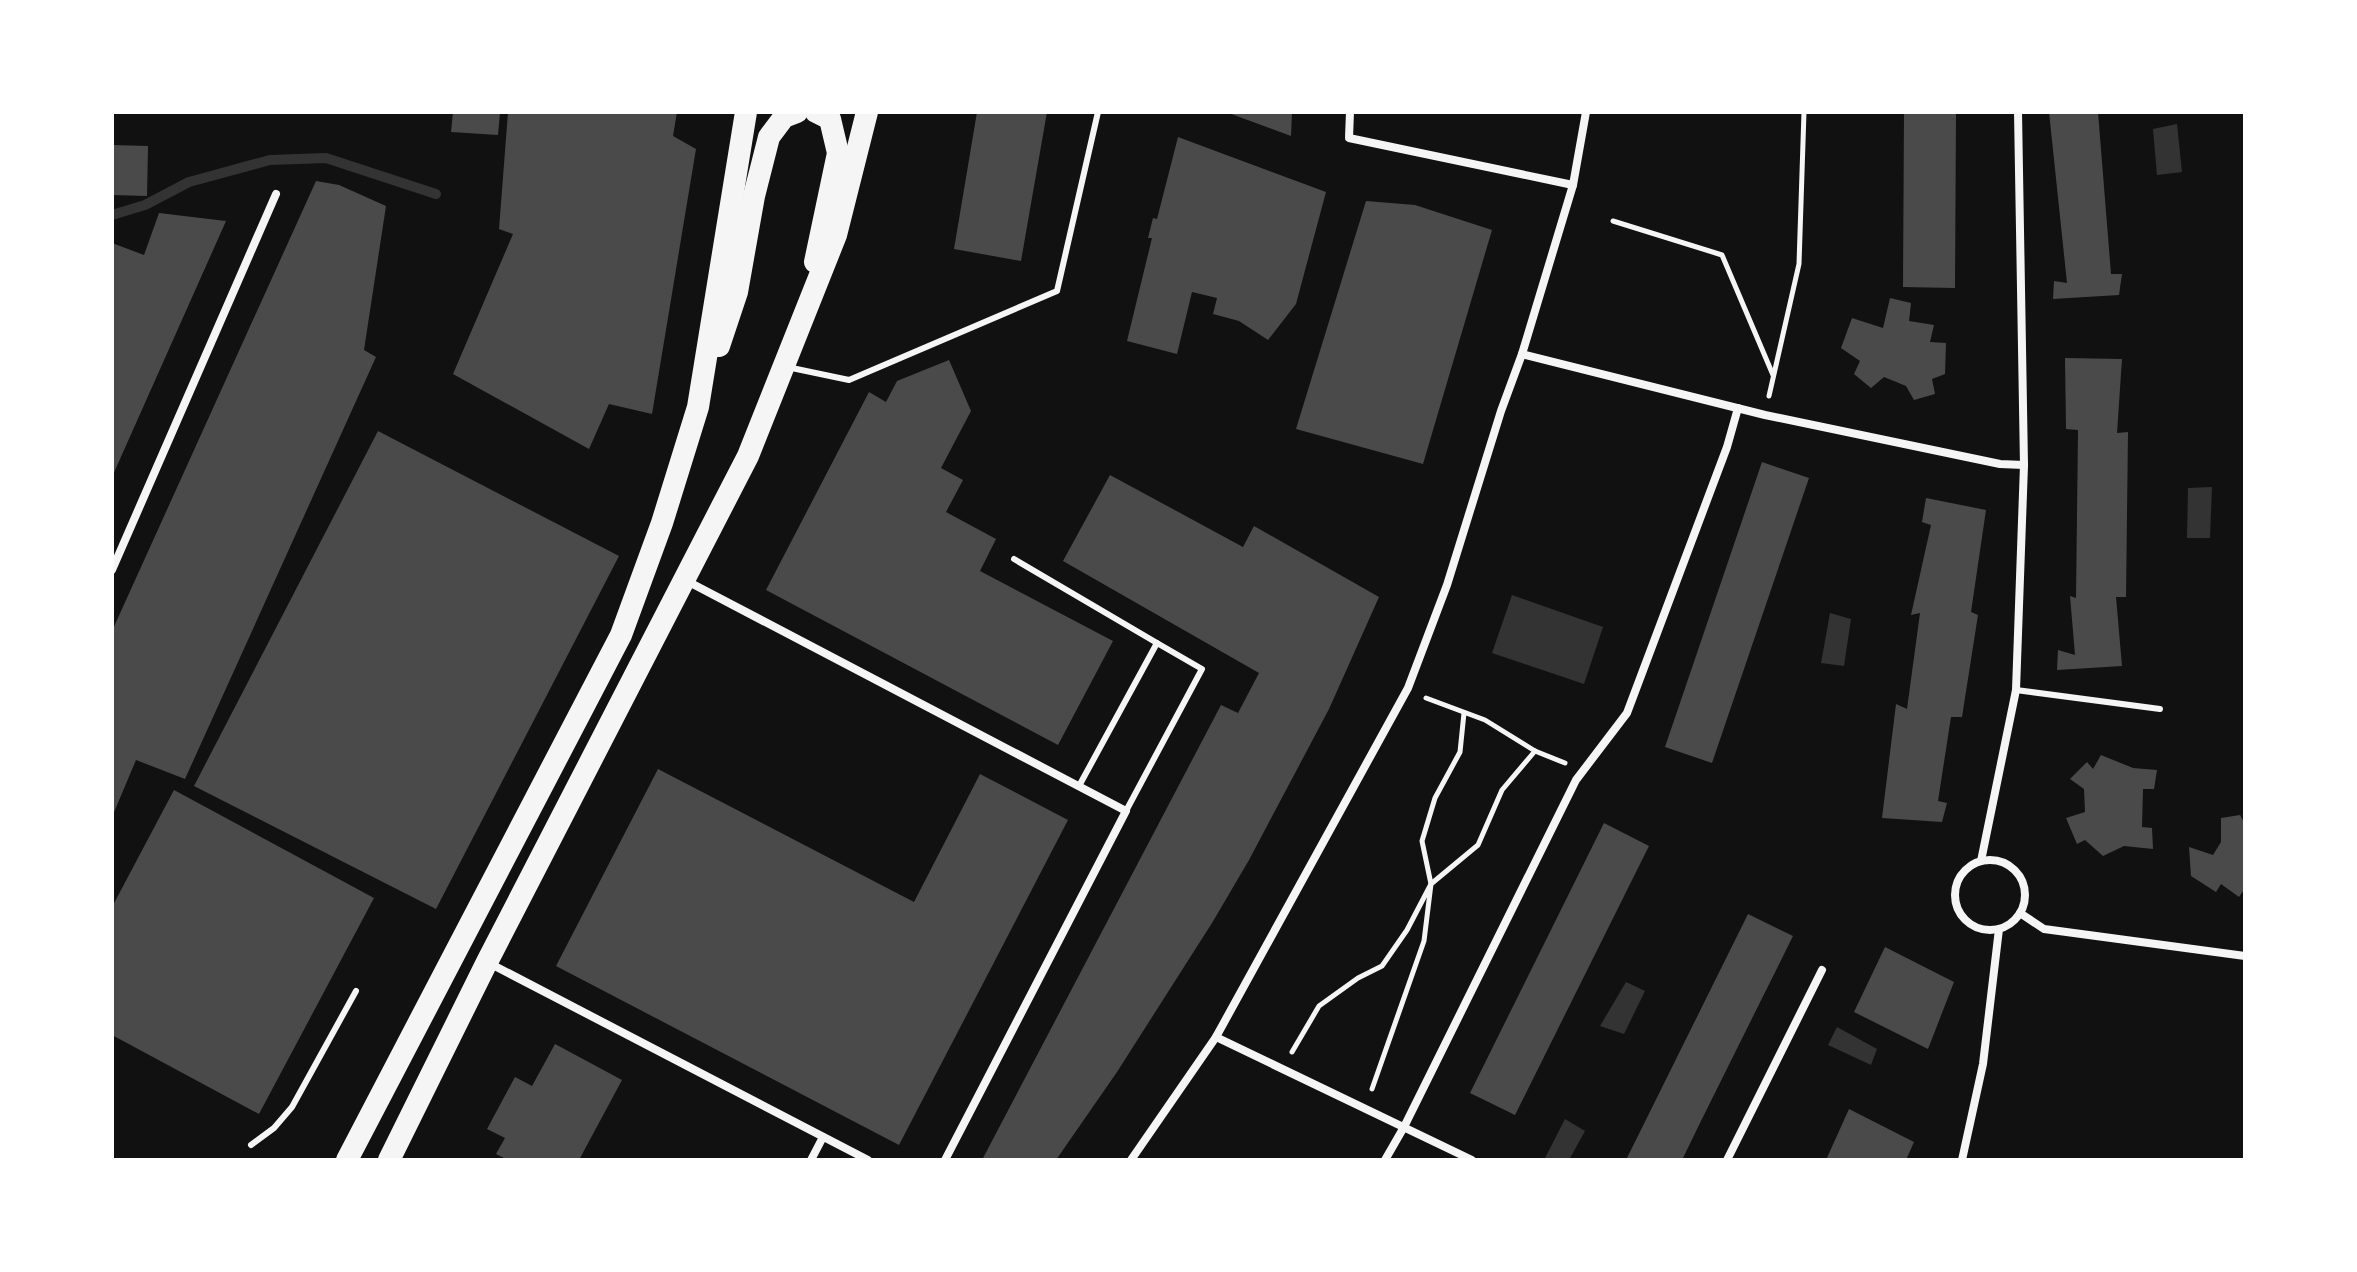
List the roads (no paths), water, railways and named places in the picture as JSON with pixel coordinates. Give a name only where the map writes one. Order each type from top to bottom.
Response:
[{"type":"highway","points":[[698,407],[746,112]]},
{"type":"highway","points":[[347,1160],[621,635],[662,523],[737,292],[754,196],[769,137],[784,117],[797,112]]},
{"type":"highway","points":[[808,307],[821,225],[838,153],[830,119],[816,112]]},
{"type":"highway","points":[[389,1160],[487,962],[748,456],[836,235],[867,112]]},
{"type":"street","points":[[1350,112],[1349,138],[1573,185]]},
{"type":"street","points":[[1131,1160],[1216,1037],[1408,688],[1447,585],[1522,354],[1573,185],[1586,112]]},
{"type":"street","points":[[1981,861],[2016,690],[2024,465],[2018,112]]},
{"type":"street","points":[[112,570],[276,194]]},
{"type":"street","points":[[1522,354],[1765,415],[2000,464],[2024,465]]},
{"type":"street","points":[[1385,1160],[1569,794],[1627,713],[1727,447],[1738,408]]},
{"type":"street","points":[[684,580],[1126,811],[945,1160]]},
{"type":"street","points":[[1999,860],[2019,874],[2024,886],[2020,913],[2010,924],[1999,929],[1981,929],[1970,924],[1958,910],[1955,898],[1961,874],[1970,865],[1999,860]]},
{"type":"street","points":[[2020,913],[2044,929],[2245,956]]},
{"type":"street","points":[[1962,1160],[1983,1064],[1999,929]]},
{"type":"street","points":[[487,962],[868,1160]]},
{"type":"street","points":[[1727,1160],[1822,970]]},
{"type":"street","points":[[1216,1037],[1472,1160]]},
{"type":"street","points":[[811,1160],[823,1137]]},
{"type":"lane","points":[[784,367],[849,380],[1057,291],[1098,112]]},
{"type":"lane","points":[[1014,559],[1202,669],[1126,811]]},
{"type":"lane","points":[[1079,786],[1157,643]]},
{"type":"lane","points":[[2016,690],[2160,709]]},
{"type":"lane","points":[[251,1145],[274,1128],[292,1107],[356,991]]},
{"type":"waterway","points":[[112,215],[145,205],[189,182],[270,160],[326,158],[436,194]]}]
